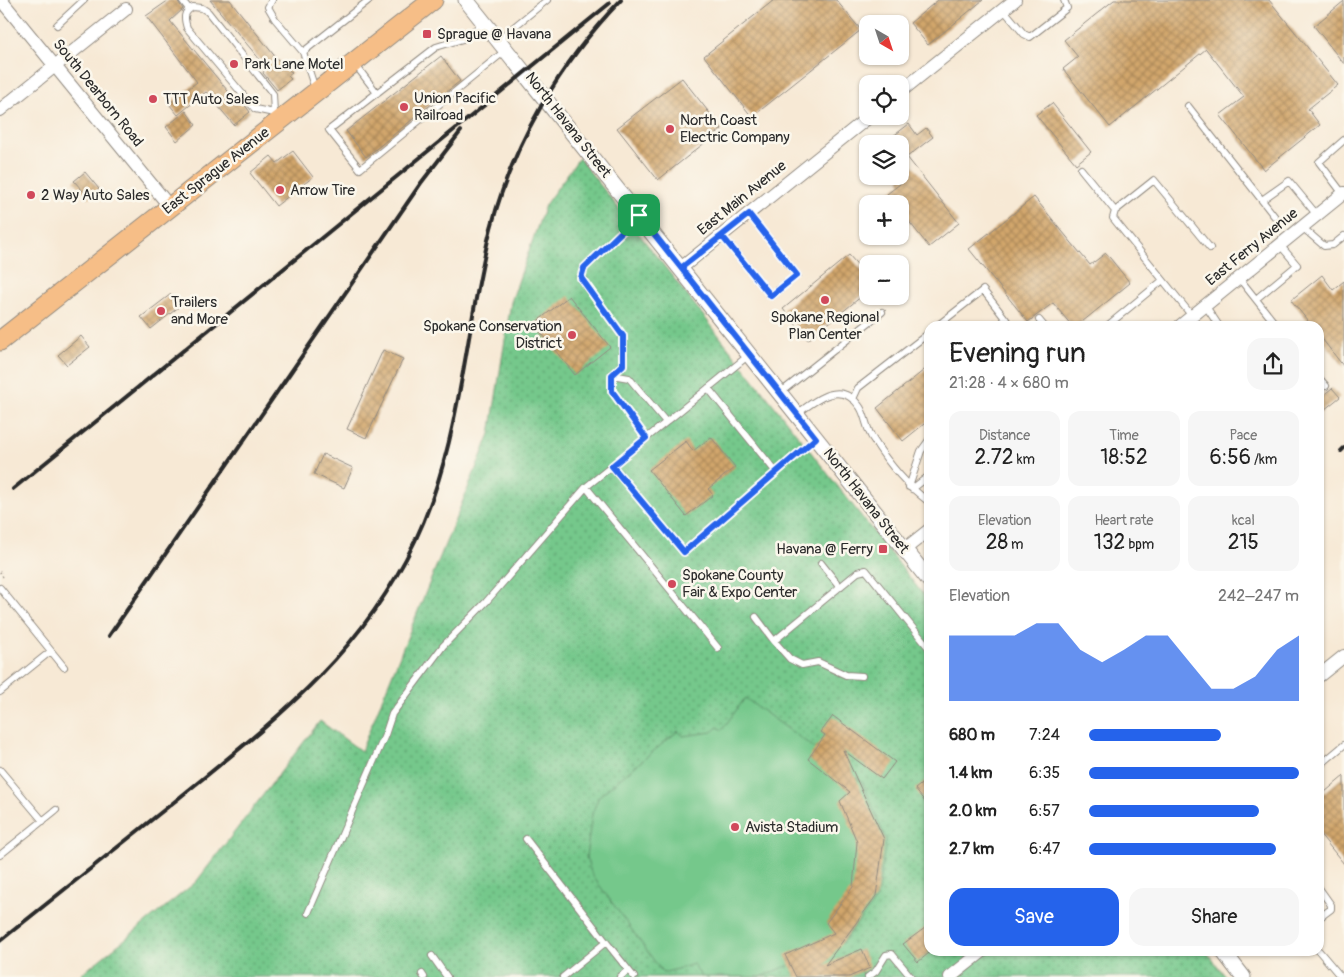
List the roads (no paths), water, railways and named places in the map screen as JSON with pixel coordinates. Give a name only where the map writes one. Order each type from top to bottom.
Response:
[{"type":"main road","name":"East Sprague Avenue","points":[[0,341],[170,207],[277,117],[316,92],[426,2]]},
{"type":"street","name":"South Dearborn Road","points":[[1,0],[170,207]]},
{"type":"street","name":"North Havana Street","points":[[466,0],[924,574]]},
{"type":"street","points":[[909,85],[1015,0]]},
{"type":"street","points":[[0,110],[126,9]]},
{"type":"street","name":"East Main Avenue","points":[[681,268],[859,125]]},
{"type":"street","name":"East Ferry Avenue","points":[[1186,321],[1344,193]]},
{"type":"street","points":[[905,550],[924,534]]},
{"type":"street","points":[[1324,672],[1344,656]]},
{"type":"street","points":[[950,977],[977,956]]},
{"type":"street","points":[[1227,956],[1243,977]]},
{"type":"lane","points":[[57,25],[84,0]]},
{"type":"lane","points":[[182,0],[189,9]]},
{"type":"lane","points":[[272,0],[268,6],[275,19],[303,52],[316,92]]},
{"type":"lane","points":[[303,52],[369,0]]},
{"type":"lane","points":[[484,22],[466,38],[436,47],[329,130],[360,169],[503,44],[547,0]]},
{"type":"lane","points":[[1003,9],[1024,34],[1030,37],[1067,8],[1064,0]]},
{"type":"lane","points":[[202,8],[214,19],[273,94],[277,117],[255,109],[187,28],[184,19],[189,9],[202,8]]},
{"type":"lane","points":[[354,62],[378,93]]},
{"type":"lane","points":[[1188,106],[1275,217]]},
{"type":"lane","points":[[1344,140],[1319,162],[1344,193]]},
{"type":"lane","points":[[1081,169],[1115,211]]},
{"type":"lane","points":[[1192,316],[1113,218],[1115,211],[1154,180],[1210,248]]},
{"type":"lane","points":[[1262,200],[1289,181],[1317,215]]},
{"type":"lane","points":[[722,236],[771,296],[791,280],[797,275],[749,214]]},
{"type":"lane","points":[[639,215],[581,273],[583,283],[623,336],[623,365],[612,375],[612,391],[646,438]]},
{"type":"lane","points":[[1302,227],[1313,239],[1324,246],[1332,245],[1344,236]]},
{"type":"lane","points":[[1256,299],[1297,265],[1280,245]]},
{"type":"lane","points":[[1239,278],[1273,321]]},
{"type":"lane","points":[[1112,321],[1163,280]]},
{"type":"lane","points":[[943,321],[983,290],[1007,321]]},
{"type":"lane","points":[[1205,306],[1216,321]]},
{"type":"lane","points":[[780,393],[882,312]]},
{"type":"lane","points":[[853,399],[858,388],[924,336]]},
{"type":"lane","points":[[308,913],[385,735],[392,714],[443,646],[492,596],[586,487],[750,354]]},
{"type":"lane","points":[[612,375],[629,378],[666,422]]},
{"type":"lane","points":[[708,388],[776,472]]},
{"type":"lane","points":[[797,414],[825,394],[840,394],[853,399],[860,406],[873,439],[911,488],[924,498]]},
{"type":"lane","points":[[612,466],[684,552],[816,438]]},
{"type":"lane","points":[[911,488],[920,451],[924,446]]},
{"type":"lane","points":[[911,488],[924,479]]},
{"type":"lane","points":[[586,487],[718,648]]},
{"type":"lane","points":[[821,563],[840,588]]},
{"type":"lane","points":[[774,641],[858,572],[866,570],[924,642]]},
{"type":"lane","points":[[0,588],[64,667]]},
{"type":"lane","points":[[756,617],[790,659],[802,665],[818,662],[846,675],[862,676]]},
{"type":"lane","points":[[0,692],[51,651]]},
{"type":"lane","points":[[1324,762],[1344,745]]},
{"type":"lane","points":[[0,770],[43,821]]},
{"type":"lane","points":[[0,855],[56,810]]},
{"type":"lane","points":[[526,838],[634,977]]},
{"type":"lane","points":[[1324,895],[1331,905],[1331,909],[1324,914]]},
{"type":"lane","points":[[563,977],[606,942]]},
{"type":"lane","points":[[868,977],[883,963],[886,955],[892,954],[911,977]]},
{"type":"lane","points":[[432,956],[447,977]]},
{"type":"lane","points":[[1323,956],[1341,977]]},
{"type":"lane","points":[[620,977],[628,970]]},
{"type":"railway","points":[[0,941],[249,741],[281,713],[341,652],[368,619],[393,582],[415,541],[431,503],[443,465],[461,386],[482,267],[500,196],[512,165],[541,106],[559,77],[578,50],[621,0]]},
{"type":"railway","points":[[13,489],[610,3]]},
{"type":"railway","points":[[109,636],[421,183],[461,131]]},
{"type":"railway","points":[[1341,451],[1344,448]]},
{"type":"place","name":"Sprague @ Havana","points":[[427,34]]},
{"type":"place","name":"Park Lane Motel","points":[[234,64]]},
{"type":"place","name":"TTT Auto Sales","points":[[153,99]]},
{"type":"place","name":"Union Pacific Railroad","points":[[404,107]]},
{"type":"place","name":"North Coast Electric Company","points":[[670,129]]},
{"type":"place","name":"Arrow Tire","points":[[280,190]]},
{"type":"place","name":"2 Way Auto Sales","points":[[31,195]]},
{"type":"place","name":"Spokane Regional Plan Center","points":[[825,300]]},
{"type":"place","name":"Trailers and More","points":[[161,311]]},
{"type":"place","name":"Spokane Conservation District","points":[[572,335]]},
{"type":"place","name":"Havana @ Ferry","points":[[883,549]]},
{"type":"place","name":"Spokane County Fair & Expo Center","points":[[672,584]]},
{"type":"place","name":"Avista Stadium","points":[[735,827]]}]
